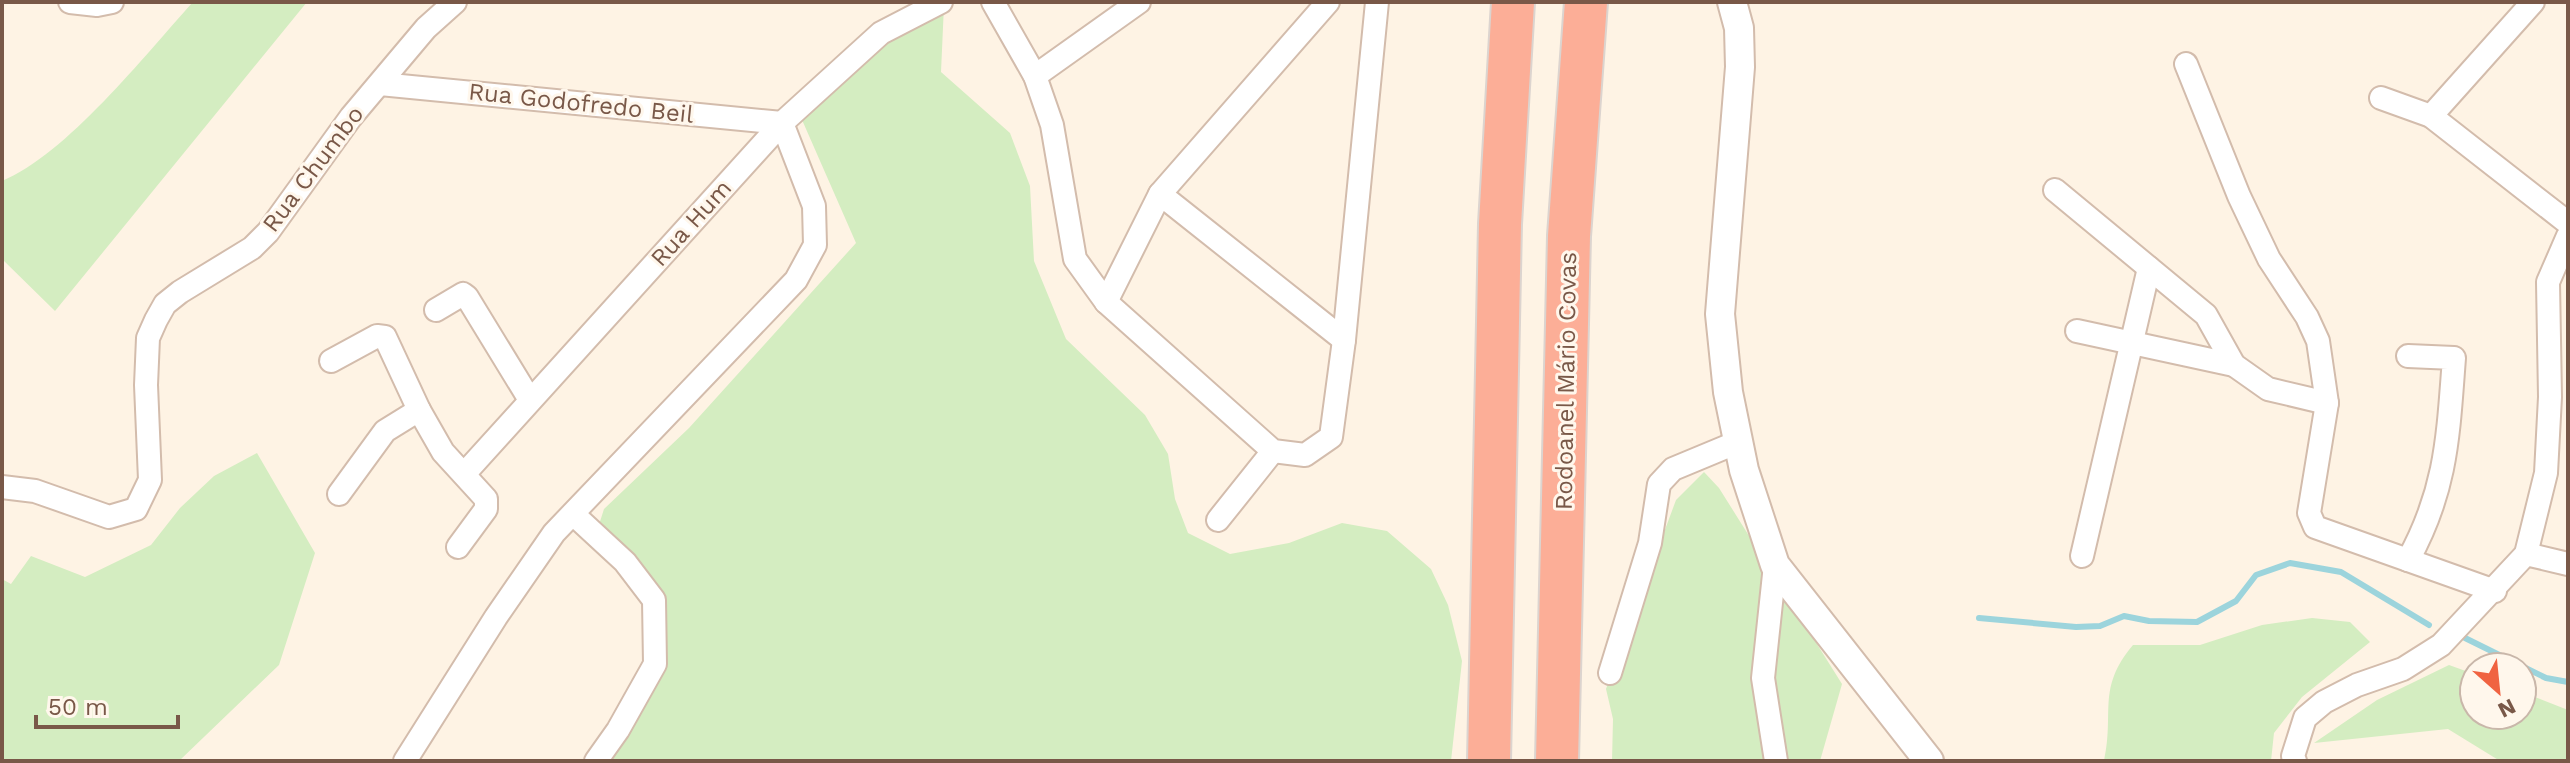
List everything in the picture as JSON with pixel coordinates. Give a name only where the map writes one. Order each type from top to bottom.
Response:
[{"type":"highway","points":[[1489,761],[1500,224],[1513,2]]},
{"type":"highway","name":"Rodoanel Mário Covas","points":[[1557,761],[1569,236],[1586,2]]},
{"type":"street","points":[[70,2],[97,5],[112,2]]},
{"type":"street","name":"Rua Chumbo","points":[[2,487],[35,491],[109,517],[136,509],[150,480],[146,385],[148,338],[165,304],[252,248],[268,232],[351,117],[426,28],[455,2]]},
{"type":"street","name":"Rua Hum","points":[[465,473],[782,123],[881,33],[941,2]]},
{"type":"street","points":[[993,2],[1035,76],[1052,125],[1075,259],[1106,302],[1273,451],[1305,455],[1331,437],[1344,340],[1377,2]]},
{"type":"street","points":[[1106,302],[1160,194],[1328,2]]},
{"type":"street","points":[[1732,2],[1739,28],[1740,67],[1720,314],[1728,392],[1738,442],[1775,565],[1929,761]]},
{"type":"street","points":[[2431,116],[2533,2]]},
{"type":"street","points":[[1035,76],[1129,5]]},
{"type":"street","points":[[2186,64],[2239,196],[2269,259],[2307,317],[2318,341],[2327,403],[2309,513],[2315,527],[2495,591]]},
{"type":"street","name":"Rua Godofredo Beil","points":[[380,84],[782,123]]},
{"type":"street","points":[[2381,98],[2431,116],[2568,223]]},
{"type":"street","points":[[405,761],[496,617],[554,533],[796,280],[815,245],[814,206],[782,123]]},
{"type":"street","points":[[2055,190],[2206,315],[2234,365]]},
{"type":"street","points":[[1160,194],[1344,340]]},
{"type":"street","points":[[2295,761],[2293,756],[2305,718],[2324,702],[2357,685],[2403,669],[2441,645],[2495,591],[2526,554],[2546,473],[2550,397],[2548,282],[2568,236]]},
{"type":"street","points":[[2082,556],[2149,268]]},
{"type":"street","points":[[436,310],[463,294],[467,297],[530,400]]},
{"type":"street","points":[[2077,331],[2234,365],[2268,389],[2327,403]]},
{"type":"street","points":[[331,361],[377,336],[385,337],[419,410],[443,452],[486,499],[486,509],[458,547]]},
{"type":"street","points":[[2408,356],[2454,358],[2446,465],[2430,521],[2408,560]]},
{"type":"street","points":[[339,494],[385,431],[419,410]]},
{"type":"street","points":[[1610,673],[1650,543],[1659,484],[1673,469],[1738,442]]},
{"type":"street","points":[[1218,520],[1273,451]]},
{"type":"street","points":[[573,514],[625,562],[654,600],[655,664],[618,730],[596,761]]},
{"type":"street","points":[[2526,554],[2568,564]]},
{"type":"street","points":[[1775,565],[1763,678],[1776,761]]},
{"type":"green space","points":[[193,2],[307,2],[55,311],[2,259],[2,181],[27,168],[78,127]]},
{"type":"green space","points":[[944,5],[941,72],[1010,133],[1030,186],[1034,261],[1066,339],[1145,415],[1168,454],[1175,499],[1188,533],[1230,554],[1289,543],[1342,523],[1387,531],[1431,569],[1448,605],[1462,661],[1451,761],[600,761],[655,664],[654,600],[596,534],[604,509],[689,428],[856,243],[799,113],[884,37]]},
{"type":"green space","points":[[257,453],[315,553],[279,665],[179,761],[2,761],[2,579],[11,584],[31,556],[85,577],[151,545],[180,508],[214,476]]},
{"type":"green space","points":[[1704,472],[1719,488],[1842,684],[1820,761],[1612,761],[1613,719],[1606,689],[1676,500]]},
{"type":"green space","points":[[2312,618],[2350,622],[2370,642],[2302,697],[2274,733],[2271,761],[2104,761],[2110,688],[2114,675],[2133,645],[2200,645],[2262,625]]},
{"type":"green space","points":[[2449,665],[2458,668],[2458,731],[2538,731],[2538,698],[2568,710],[2568,761],[2500,761],[2448,729],[2314,743],[2377,700]]},
{"type":"waterway","points":[[1979,618],[2076,627],[2100,626],[2124,616],[2149,621],[2197,622],[2236,601],[2256,575],[2290,563],[2341,572],[2429,625]]},
{"type":"waterway","points":[[2465,638],[2546,678],[2568,682]]}]
